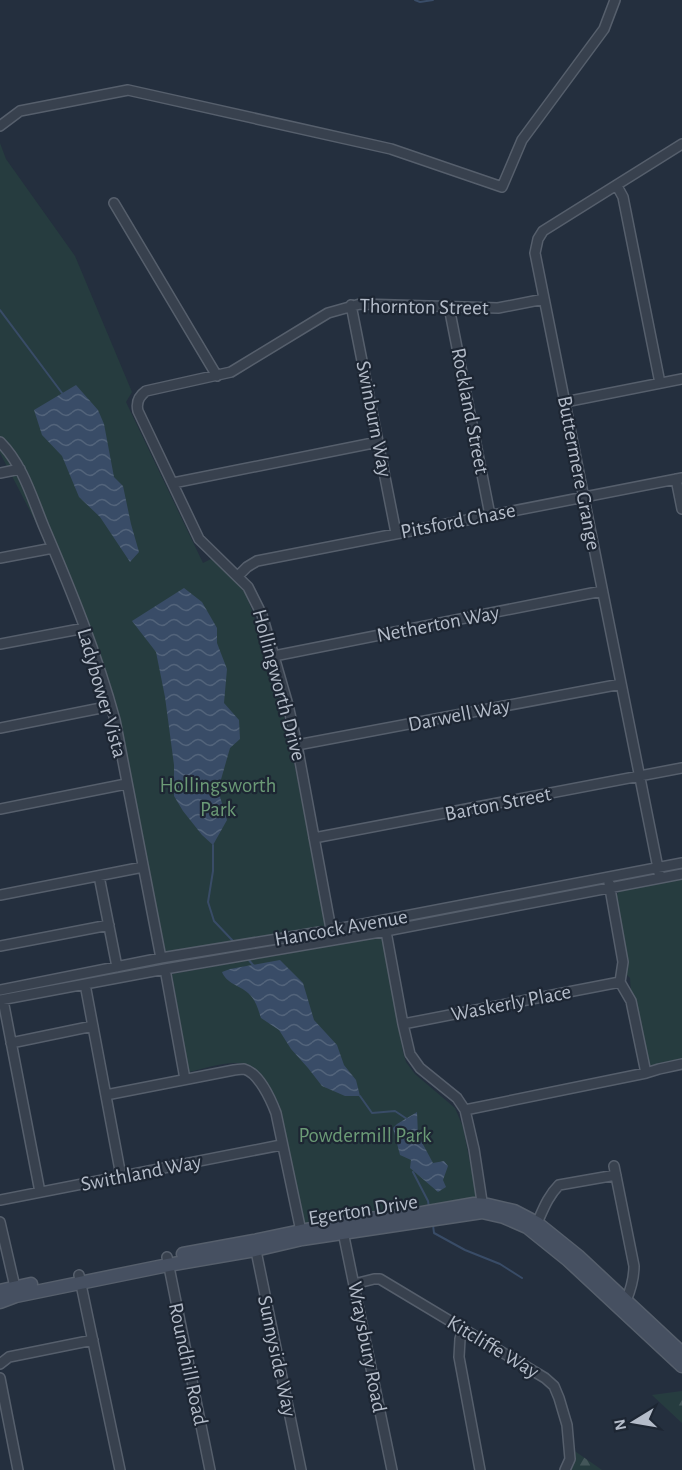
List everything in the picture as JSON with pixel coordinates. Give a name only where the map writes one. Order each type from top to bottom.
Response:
[{"type":"street","points":[[0,126],[20,111],[128,90],[392,149],[502,187],[522,140],[604,29],[615,0]]},
{"type":"street","name":"Buttermere Grange","points":[[659,873],[535,253],[538,239],[543,231],[682,144]]},
{"type":"street","points":[[617,186],[623,197],[660,383]]},
{"type":"street","points":[[114,203],[217,375]]},
{"type":"street","name":"Thornton Street","points":[[143,393],[231,372],[328,313],[351,305],[498,308],[544,299]]},
{"type":"street","name":"Swinburn Way","points":[[351,305],[396,533]]},
{"type":"street","name":"Rockland Street","points":[[449,306],[490,515]]},
{"type":"street","points":[[565,402],[682,379]]},
{"type":"street","name":"Hollingworth Drive","points":[[143,393],[137,402],[138,411],[199,539],[248,587],[262,615],[288,705],[297,746],[332,935]]},
{"type":"street","name":"Ladybower Vista","points":[[0,442],[12,455],[20,469],[85,628],[111,706],[161,958]]},
{"type":"street","points":[[172,483],[378,442]]},
{"type":"street","points":[[0,473],[20,469]]},
{"type":"street","points":[[679,478],[682,509]]},
{"type":"street","name":"Pitsford Chase","points":[[238,576],[257,561],[679,478]]},
{"type":"street","points":[[0,558],[53,548]]},
{"type":"street","name":"Netherton Way","points":[[274,656],[602,591]]},
{"type":"street","points":[[0,644],[85,628]]},
{"type":"street","name":"Darwell Way","points":[[297,746],[621,684]]},
{"type":"street","points":[[0,728],[111,706]]},
{"type":"street","name":"Barton Street","points":[[314,838],[682,768]]},
{"type":"street","points":[[0,810],[126,784]]},
{"type":"street","name":"Hancock Avenue","points":[[0,990],[161,958],[332,935],[386,931],[659,873],[682,863]]},
{"type":"street","points":[[0,895],[143,867]]},
{"type":"street","name":"Hancock Avenue","points":[[659,873],[682,874]]},
{"type":"street","points":[[99,876],[117,967]]},
{"type":"street","points":[[609,883],[623,962],[620,982],[631,1001],[650,1072]]},
{"type":"street","name":"Hancock Avenue","points":[[2,1000],[332,935],[384,920],[609,883]]},
{"type":"street","points":[[384,920],[410,1054],[420,1068],[457,1098],[465,1110],[474,1149],[483,1208]]},
{"type":"street","points":[[0,946],[109,924]]},
{"type":"street","points":[[165,969],[185,1080]]},
{"type":"street","name":"Waskerly Place","points":[[403,1024],[620,982]]},
{"type":"street","points":[[85,984],[121,1176]]},
{"type":"street","points":[[2,1000],[40,1192]]},
{"type":"street","points":[[12,1043],[93,1026]]},
{"type":"street","points":[[465,1110],[682,1064]]},
{"type":"street","points":[[106,1095],[234,1070],[243,1069],[251,1073],[270,1098],[280,1129],[281,1145],[301,1235]]},
{"type":"street","points":[[650,1072],[682,1071]]},
{"type":"street","name":"Swithland Way","points":[[0,1200],[281,1145]]},
{"type":"street","points":[[537,1224],[552,1192],[559,1185],[615,1170],[634,1266],[634,1278],[626,1301]]},
{"type":"street","name":"Egerton Drive","points":[[483,1208],[526,1227],[568,1260],[682,1366]]},
{"type":"street","name":"Egerton Drive","points":[[0,1302],[80,1279],[343,1228],[368,1220],[411,1219],[483,1208],[514,1211],[537,1224],[578,1257],[682,1353]]},
{"type":"street","points":[[0,1222],[15,1287]]},
{"type":"street","name":"Wraysbury Road","points":[[343,1228],[392,1470]]},
{"type":"street","name":"Sunnyside Way","points":[[255,1246],[301,1470]]},
{"type":"street","name":"Roundhill Road","points":[[167,1261],[210,1470]]},
{"type":"street","points":[[80,1279],[120,1470]]},
{"type":"street","name":"Egerton Drive","points":[[0,1291],[80,1279]]},
{"type":"street","name":"Kitcliffe Way","points":[[354,1284],[374,1279],[380,1280],[545,1378],[554,1386],[567,1425],[570,1459],[565,1470]]},
{"type":"street","points":[[463,1329],[459,1357],[480,1470]]},
{"type":"street","points":[[0,1364],[9,1357],[93,1340]]},
{"type":"street","points":[[0,1378],[18,1470]]},
{"type":"green space","name":"Hollingsworth Park","points":[[0,143],[6,159],[75,256],[132,392],[126,402],[203,563],[211,559],[228,572],[246,594],[269,659],[281,703],[326,926],[166,954],[118,716],[87,621],[0,453]]},
{"type":"green space","points":[[682,879],[682,1060],[647,1070],[630,978],[626,974],[627,967],[615,899],[619,891]]},
{"type":"green space","name":"Powdermill Park","points":[[383,936],[406,1062],[415,1074],[455,1108],[463,1127],[477,1198],[339,1217],[304,1225],[280,1107],[274,1095],[257,1070],[246,1064],[225,1064],[189,1072],[172,974]]},
{"type":"green space","points":[[682,1391],[682,1423],[652,1395]]},
{"type":"green space","points":[[566,1445],[602,1470],[567,1470]]},
{"type":"water","points":[[76,385],[98,410],[104,424],[114,477],[123,486],[139,552],[130,562],[100,517],[79,497],[62,456],[42,435],[34,410]]},
{"type":"water","points":[[184,588],[202,602],[217,628],[217,643],[227,669],[224,703],[239,720],[240,739],[230,748],[218,790],[227,820],[213,845],[202,835],[174,796],[174,765],[165,697],[156,652],[132,621]]},
{"type":"water","points":[[280,960],[303,983],[314,1020],[337,1045],[344,1065],[356,1080],[360,1096],[345,1096],[322,1086],[291,1049],[279,1030],[261,1018],[251,996],[227,979],[222,972]]},
{"type":"water","points":[[417,1112],[418,1135],[433,1163],[444,1161],[448,1166],[443,1180],[446,1187],[438,1192],[410,1168],[411,1160],[400,1155],[393,1128]]},
{"type":"waterway","points":[[415,0],[420,2],[433,0]]},
{"type":"waterway","points":[[0,310],[62,393]]},
{"type":"waterway","points":[[213,845],[213,871],[208,902],[214,921],[233,941]]},
{"type":"waterway","points":[[248,959],[253,965]]},
{"type":"waterway","points":[[360,1096],[372,1113],[395,1111],[407,1119]]},
{"type":"waterway","points":[[413,1172],[429,1207]]},
{"type":"waterway","points":[[433,1225],[434,1233],[465,1250],[500,1264],[522,1278]]}]
